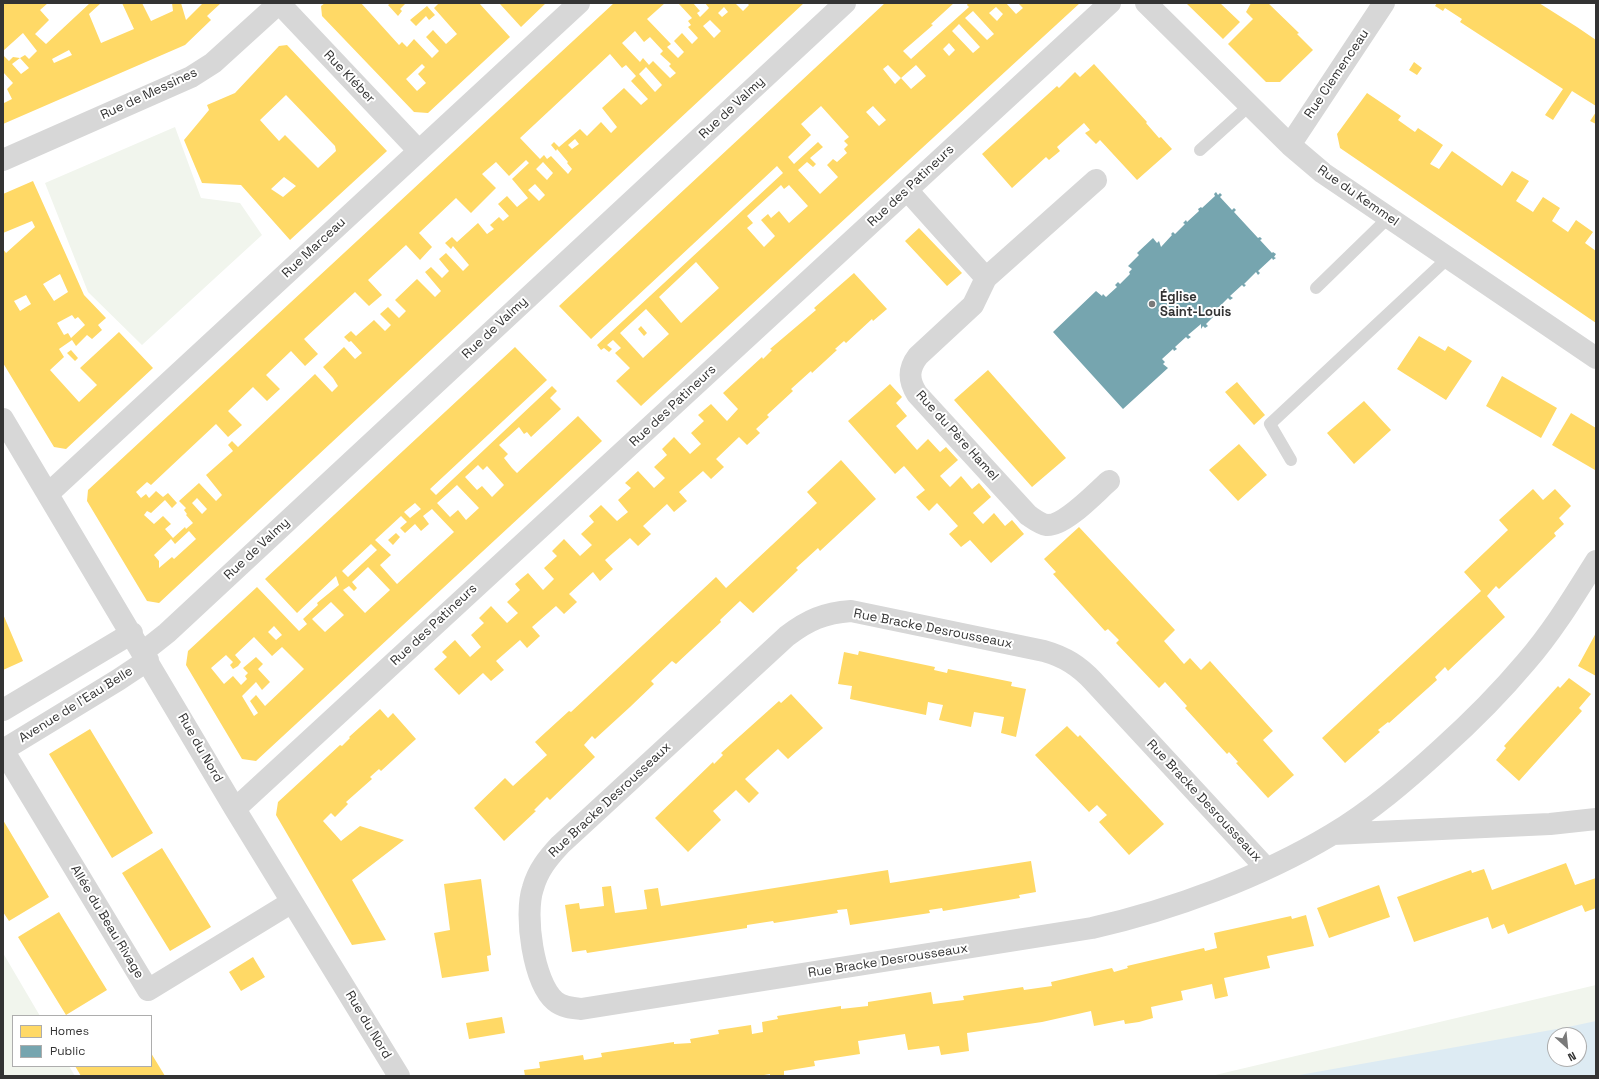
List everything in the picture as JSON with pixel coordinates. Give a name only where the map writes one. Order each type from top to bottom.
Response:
[{"type":"street","name":"Rue Kléber","points":[[279,3],[419,151]]},
{"type":"street","name":"Rue de Messines","points":[[3,160],[191,77],[212,63],[279,3]]},
{"type":"street","name":"Rue Marceau","points":[[49,493],[579,3]]},
{"type":"street","name":"Rue de Valmy","points":[[145,656],[173,627],[845,3]]},
{"type":"street","name":"Rue des Patineurs","points":[[235,809],[1110,3]]},
{"type":"street","name":"Rue du Kemmel","points":[[1146,3],[1290,144],[1323,173],[1596,358]]},
{"type":"street","name":"Rue Clemenceau","points":[[1290,144],[1384,3]]},
{"type":"street","name":"Rue du Père Hamel","points":[[1096,180],[986,278],[973,305],[918,356],[910,369],[912,386],[917,394],[1028,515],[1036,521],[1049,525],[1065,519],[1109,481]]},
{"type":"street","points":[[907,190],[986,278]]},
{"type":"street","name":"Rue du Nord","points":[[3,419],[49,493],[235,809],[399,1076]]},
{"type":"street","name":"Rue Bracke Desrousseaux","points":[[1266,868],[1089,676],[1073,663],[1060,656],[1044,651],[851,611],[839,612],[811,619],[787,636],[560,845],[547,858],[532,888],[529,921],[537,968],[542,984],[556,1002],[567,1007],[581,1009],[1092,928],[1120,922],[1186,900],[1266,868],[1304,850],[1332,834],[1379,802],[1407,780],[1502,690],[1547,636],[1596,561]]},
{"type":"street","points":[[3,710],[132,633]]},
{"type":"street","name":"Avenue de l'Eau Belle","points":[[3,750],[113,683],[145,656]]},
{"type":"street","name":"Allée du Beau Rivage","points":[[3,750],[148,990],[292,902]]},
{"type":"street","name":"Rue Bracke Desrousseaux","points":[[1332,834],[1550,824],[1596,819]]},
{"type":"lane","points":[[1200,150],[1250,105]]},
{"type":"lane","points":[[1316,288],[1388,218]]},
{"type":"lane","points":[[1291,460],[1270,424],[1448,258]]},
{"type":"shaded area","points":[[175,127],[201,198],[240,203],[262,235],[142,345],[88,292],[45,183]]},
{"type":"shaded area","points":[[3,953],[39,1015],[12,1015],[12,1067],[70,1067],[75,1076],[3,1076]]},
{"type":"shaded area","points":[[1596,985],[1596,1076],[1211,1076]]},
{"type":"shaded area","points":[[1596,1021],[1596,1076],[1294,1076],[1547,1031],[1547,1067],[1587,1067],[1587,1027],[1568,1027]]},
{"type":"building: Homes","points":[[3,3],[48,3],[40,10],[49,20],[35,34],[46,44],[90,3],[101,3],[89,14],[101,43],[134,29],[122,3],[142,3],[151,21],[173,11],[172,3],[181,3],[186,20],[203,3],[221,3],[207,16],[211,20],[185,45],[3,124],[3,100],[4,103],[12,99],[7,89],[13,83],[3,72],[3,55],[9,61],[13,57],[20,58],[25,55],[29,59],[37,51],[23,33],[3,51]],"holes":[[[69,50],[72,55],[54,63],[52,59]],[[20,58],[29,68],[21,74],[12,64]]]},
{"type":"building: Homes","points":[[325,3],[361,3],[399,45],[402,42],[407,47],[414,39],[432,58],[439,51],[426,37],[433,30],[446,44],[457,34],[434,8],[439,3],[479,3],[510,37],[428,113],[414,112],[322,16],[321,6]],"holes":[[[422,64],[425,67],[418,74],[426,83],[417,91],[406,79]]]},
{"type":"building: Homes","points":[[391,3],[405,4],[400,9],[402,11],[398,16],[388,5]]},
{"type":"building: Homes","points":[[546,3],[521,27],[500,4]]},
{"type":"building: Homes","points":[[614,3],[665,3],[647,19],[671,44],[667,47],[678,58],[684,52],[674,41],[682,33],[692,44],[698,38],[688,27],[691,25],[688,21],[692,18],[678,3],[693,3],[700,11],[697,13],[700,17],[709,8],[705,3],[735,3],[743,11],[749,5],[747,3],[804,3],[159,603],[147,601],[87,501],[88,490]],"holes":[[[724,7],[728,12],[722,17],[718,13]],[[710,20],[721,31],[714,38],[703,26]],[[635,31],[644,42],[650,37],[663,51],[660,54],[671,64],[669,66],[676,73],[670,78],[653,61],[649,65],[643,58],[640,62],[622,43]],[[610,54],[622,68],[626,65],[636,76],[631,81],[648,99],[641,105],[624,88],[602,108],[617,127],[611,133],[601,122],[587,136],[580,129],[559,147],[554,142],[551,145],[556,151],[557,149],[572,169],[568,174],[551,156],[547,159],[544,155],[540,159],[520,138]],[[646,67],[662,85],[655,92],[639,74]],[[575,139],[579,144],[572,149],[568,145]],[[526,160],[529,163],[512,179],[528,198],[517,207],[507,196],[498,204],[509,216],[503,221],[499,217],[490,225],[494,229],[487,234],[478,223],[457,242],[452,237],[445,243],[451,249],[453,246],[469,265],[463,271],[446,253],[439,259],[449,271],[442,278],[431,267],[425,272],[441,291],[435,297],[417,279],[395,300],[406,311],[399,318],[388,307],[380,314],[391,325],[385,331],[374,320],[356,336],[351,331],[344,337],[349,342],[351,341],[362,353],[355,359],[344,347],[323,367],[338,386],[332,392],[315,374],[238,447],[232,441],[228,445],[233,451],[206,475],[222,495],[216,501],[199,483],[179,501],[186,508],[184,510],[187,514],[186,515],[193,523],[186,529],[185,527],[173,538],[165,529],[171,524],[163,516],[154,524],[144,515],[147,511],[151,513],[165,500],[172,508],[177,503],[168,493],[163,497],[156,491],[149,498],[146,494],[141,498],[136,492],[147,482],[151,485],[216,424],[228,437],[242,425],[228,411],[253,387],[267,401],[280,389],[266,375],[291,351],[305,366],[318,354],[304,339],[355,292],[369,306],[382,295],[368,280],[406,245],[420,260],[432,247],[419,233],[456,198],[471,213],[496,188],[482,174],[496,162],[509,176]],[[543,162],[553,173],[547,180],[536,169]],[[535,184],[545,195],[539,201],[528,190]],[[197,498],[207,509],[202,514],[192,503]],[[189,531],[196,539],[174,559],[172,557],[159,568],[159,561],[154,555],[171,539],[175,544]]]},
{"type":"building: Homes","points":[[885,3],[954,3],[931,24],[933,25],[903,51],[911,59],[969,7],[967,5],[968,3],[1006,3],[1016,14],[1023,8],[1018,3],[1080,3],[641,406],[616,381],[630,368],[615,353],[621,348],[613,340],[607,345],[612,349],[609,352],[604,348],[601,350],[597,345],[783,173],[777,166],[591,339],[559,306]],"holes":[[[996,7],[1003,14],[997,21],[989,13]],[[973,11],[994,34],[987,40],[965,18]],[[959,24],[980,47],[973,53],[952,31]],[[949,43],[955,50],[949,56],[943,49]],[[888,65],[901,78],[895,84],[883,69]],[[916,65],[926,76],[911,89],[901,78]],[[821,106],[849,137],[844,141],[848,145],[844,149],[847,153],[837,162],[833,159],[827,165],[838,177],[820,194],[798,170],[807,162],[813,167],[816,164],[810,158],[823,147],[818,142],[794,164],[788,157],[811,135],[801,124]],[[873,106],[886,120],[879,126],[866,112]],[[781,185],[784,189],[789,185],[808,206],[789,223],[779,211],[771,218],[768,214],[761,220],[775,236],[764,247],[747,228],[753,223],[747,216]],[[696,262],[719,288],[681,323],[659,297]],[[646,309],[669,334],[643,358],[620,333]]]},
{"type":"building: Homes","points":[[1186,3],[1220,3],[1240,22],[1223,39]]},
{"type":"building: Homes","points":[[1251,3],[1268,3],[1299,33],[1297,34],[1313,50],[1280,82],[1266,82],[1228,44],[1253,19],[1246,12]]},
{"type":"building: Homes","points":[[1437,3],[1539,3],[1577,27],[1596,40],[1596,106],[1572,91],[1553,120],[1545,115],[1563,89],[1460,22],[1462,19],[1445,8],[1443,11],[1435,6]]},
{"type":"building: Homes","points":[[427,6],[435,15],[429,20],[426,16],[416,26],[410,20]]},
{"type":"building: Homes","points":[[287,45],[387,151],[290,240],[241,185],[202,183],[184,140],[209,110],[207,105],[235,93],[279,46]],"holes":[[[286,95],[335,146],[336,151],[318,168],[285,135],[279,141],[260,120]],[[284,177],[296,186],[283,197],[271,189]]]},
{"type":"building: Homes","points":[[1414,62],[1422,68],[1417,75],[1409,70]]},
{"type":"building: Homes","points":[[1094,64],[1147,122],[1146,123],[1159,138],[1161,137],[1172,149],[1137,180],[1100,140],[1096,144],[1085,133],[1090,130],[1084,123],[1057,147],[1060,151],[1049,160],[1046,157],[1012,188],[982,154],[1057,86],[1059,88],[1075,72],[1080,77]]},
{"type":"building: Homes","points":[[1367,93],[1401,116],[1398,120],[1415,132],[1418,128],[1443,145],[1430,164],[1439,169],[1452,151],[1502,186],[1512,171],[1529,181],[1516,201],[1533,212],[1543,197],[1560,208],[1552,221],[1568,232],[1576,220],[1593,232],[1585,243],[1596,251],[1596,323],[1340,148],[1337,134]]},
{"type":"building: Homes","points":[[1596,112],[1596,124],[1590,121]]},
{"type":"building: Homes","points":[[33,181],[84,295],[106,318],[98,325],[102,330],[92,339],[87,335],[76,346],[72,340],[59,349],[64,357],[50,370],[79,402],[97,385],[80,368],[119,332],[153,368],[66,449],[54,447],[3,363],[3,249],[6,253],[35,227],[32,221],[3,233],[3,194]],"holes":[[[60,274],[68,292],[54,301],[43,284]],[[26,295],[31,304],[20,311],[14,301]],[[72,315],[75,319],[78,317],[85,325],[71,338],[68,333],[64,335],[57,323]]]},
{"type":"building: Homes","points":[[919,228],[962,273],[947,286],[905,241]]},
{"type":"building: Homes","points":[[854,273],[887,309],[873,321],[872,319],[846,343],[844,341],[835,349],[837,350],[812,373],[811,371],[791,389],[793,391],[767,415],[769,417],[756,429],[760,433],[747,445],[739,437],[716,459],[724,467],[711,479],[703,471],[679,492],[687,501],[674,512],[667,504],[643,526],[651,534],[638,546],[630,538],[605,560],[613,569],[600,581],[593,572],[569,594],[577,602],[564,614],[556,606],[532,627],[540,636],[527,648],[520,640],[496,661],[504,670],[491,681],[483,673],[459,695],[434,669],[447,657],[442,652],[455,640],[470,657],[481,647],[471,635],[484,623],[479,618],[491,606],[507,623],[518,613],[507,602],[520,590],[515,584],[528,573],[543,590],[554,579],[544,568],[557,556],[552,551],[564,539],[580,556],[592,545],[581,534],[594,522],[589,516],[601,505],[617,521],[628,512],[618,500],[631,488],[625,483],[638,471],[654,488],[665,478],[654,467],[667,455],[662,449],[674,437],[690,454],[701,444],[691,433],[704,421],[698,415],[711,404],[727,421],[738,409],[723,393],[762,357],[763,359],[772,350],[770,349],[816,310],[814,308]]},
{"type":"building: Homes","points":[[641,326],[647,333],[644,336],[638,329]]},
{"type":"building: Homes","points":[[1419,336],[1445,351],[1448,346],[1472,361],[1446,400],[1397,369]]},
{"type":"building: Homes","points":[[515,347],[547,380],[430,489],[436,495],[552,386],[557,391],[550,398],[561,409],[531,437],[527,432],[524,434],[519,427],[499,445],[508,454],[504,458],[512,468],[517,473],[578,416],[602,441],[256,761],[242,759],[186,665],[188,651],[257,587],[299,631],[307,624],[303,619],[318,605],[317,603],[339,585],[336,576],[297,613],[265,579]],"holes":[[[478,465],[483,470],[487,466],[504,485],[492,497],[482,486],[477,490],[465,477]],[[457,485],[479,508],[466,520],[458,510],[450,517],[437,503]],[[415,503],[421,509],[410,518],[404,512]],[[432,509],[454,532],[397,584],[380,565],[391,555],[375,540],[401,516],[407,522],[400,528],[405,533],[415,524],[421,531],[429,524],[423,516]],[[371,544],[377,550],[348,577],[342,571]],[[368,567],[390,590],[365,613],[343,590],[349,586],[354,591],[357,588],[352,582]],[[331,602],[344,615],[325,632],[312,619]],[[274,626],[282,635],[276,640],[268,632]],[[254,637],[272,656],[282,647],[304,669],[265,706],[256,695],[250,701],[258,713],[254,716],[242,696],[256,682],[262,690],[270,682],[258,669],[263,664],[256,657],[243,668],[248,673],[245,676],[247,679],[241,685],[233,676],[224,684],[211,668],[226,655],[233,662],[230,665],[233,669],[241,662],[235,655]]]},
{"type":"building: Homes","points":[[71,350],[78,358],[75,361],[67,353]]},
{"type":"building: Homes","points":[[988,370],[1066,458],[1032,487],[954,400]]},
{"type":"building: Homes","points":[[1502,376],[1557,408],[1541,438],[1486,406]]},
{"type":"building: Homes","points":[[1237,382],[1265,415],[1254,425],[1225,392]]},
{"type":"building: Homes","points":[[890,384],[902,397],[896,403],[907,416],[896,426],[917,450],[928,439],[940,452],[946,447],[958,460],[940,476],[950,487],[961,476],[972,489],[979,483],[991,497],[973,513],[983,524],[994,513],[1005,526],[1012,520],[1024,534],[991,563],[970,540],[961,547],[949,534],[958,526],[937,503],[929,511],[916,497],[925,490],[904,466],[895,474],[848,421]]},
{"type":"building: Homes","points":[[1364,401],[1391,430],[1354,464],[1327,433]]},
{"type":"building: Homes","points":[[1571,413],[1596,428],[1595,470],[1552,445]]},
{"type":"building: Homes","points":[[1239,444],[1267,475],[1238,501],[1209,470]]},
{"type":"building: Homes","points":[[841,460],[876,499],[820,551],[818,548],[796,568],[798,570],[753,613],[740,601],[720,620],[721,622],[676,664],[672,661],[651,681],[654,684],[630,707],[595,739],[592,736],[584,745],[595,757],[550,800],[547,797],[534,810],[536,811],[504,841],[474,808],[505,778],[513,786],[547,755],[535,742],[569,711],[571,712],[716,577],[726,588],[817,503],[807,492]]},
{"type":"building: Homes","points":[[1533,489],[1543,500],[1555,489],[1571,506],[1559,518],[1564,524],[1554,533],[1556,536],[1499,589],[1496,586],[1487,596],[1505,617],[1448,671],[1445,667],[1435,677],[1437,680],[1389,723],[1388,722],[1378,730],[1380,732],[1345,763],[1322,738],[1481,591],[1464,572],[1508,530],[1499,520]]},
{"type":"building: Homes","points":[[1079,527],[1175,630],[1164,641],[1184,664],[1190,658],[1201,670],[1210,661],[1273,731],[1263,740],[1294,775],[1268,798],[1236,763],[1238,762],[1229,752],[1227,754],[1185,708],[1187,706],[1165,682],[1159,688],[1116,643],[1119,640],[1108,629],[1105,631],[1053,574],[1056,572],[1044,559]]},
{"type":"building: Homes","points":[[396,533],[400,537],[393,545],[388,540]]},
{"type":"building: Homes","points":[[3,614],[23,661],[3,670]]},
{"type":"building: Homes","points":[[1596,633],[1596,676],[1578,666]]},
{"type":"building: Homes","points":[[859,651],[935,667],[934,670],[947,673],[948,669],[1012,682],[1011,686],[1026,689],[1016,737],[1001,733],[1004,717],[974,712],[971,727],[939,720],[943,705],[928,702],[926,715],[850,699],[852,686],[838,684],[844,652],[858,655]]},
{"type":"building: Homes","points":[[1569,678],[1591,694],[1579,708],[1582,711],[1519,781],[1496,760],[1506,748],[1504,746],[1558,686],[1560,688]]},
{"type":"building: Homes","points":[[791,694],[823,728],[788,759],[778,749],[745,779],[759,793],[749,803],[736,790],[713,811],[721,820],[688,852],[655,818],[713,762],[714,764],[723,755],[721,753],[779,701],[781,703]]},
{"type":"building: Homes","points":[[380,709],[388,718],[393,713],[416,739],[381,771],[379,769],[370,777],[372,779],[346,802],[348,804],[335,817],[331,813],[323,821],[341,841],[360,826],[404,840],[352,880],[386,940],[352,945],[276,815],[278,802],[340,745],[342,746],[350,738],[349,737]]},
{"type":"building: Homes","points":[[1067,726],[1078,737],[1080,735],[1164,824],[1129,855],[1099,822],[1107,815],[1097,805],[1089,812],[1035,755]]},
{"type":"building: Homes","points":[[90,729],[153,833],[112,858],[49,754]]},
{"type":"building: Homes","points":[[3,820],[49,897],[9,921],[3,912]]},
{"type":"building: Homes","points":[[162,848],[211,927],[170,951],[122,873]]},
{"type":"building: Homes","points":[[1031,861],[1036,892],[1019,895],[1020,898],[943,911],[942,908],[929,910],[930,913],[850,925],[847,909],[837,910],[838,913],[774,923],[773,921],[747,925],[747,928],[587,953],[586,950],[572,952],[565,905],[579,903],[580,909],[604,906],[602,887],[611,886],[615,913],[647,909],[644,890],[658,888],[661,906],[888,870],[890,883]]},
{"type":"building: Homes","points":[[1566,863],[1575,885],[1596,878],[1596,908],[1585,912],[1582,905],[1508,934],[1504,924],[1492,929],[1488,917],[1414,942],[1397,897],[1471,870],[1472,873],[1484,869],[1492,890]]},
{"type":"building: Homes","points":[[481,879],[491,955],[487,956],[489,971],[442,978],[434,933],[450,930],[444,884]]},
{"type":"building: Homes","points":[[1379,885],[1390,917],[1329,938],[1317,908]]},
{"type":"building: Homes","points":[[59,912],[107,990],[66,1015],[18,937]]},
{"type":"building: Homes","points":[[1306,915],[1314,946],[1267,956],[1270,968],[1224,978],[1228,996],[1215,999],[1212,984],[1181,991],[1183,1000],[1151,1007],[1153,1018],[1139,1022],[1125,1024],[1124,1020],[1094,1026],[1091,1011],[1042,1022],[967,1033],[969,1051],[941,1055],[939,1046],[908,1050],[905,1034],[858,1041],[860,1054],[814,1061],[815,1066],[784,1071],[784,1076],[770,1076],[770,1074],[758,1076],[525,1076],[524,1070],[540,1068],[539,1062],[583,1055],[584,1060],[602,1057],[601,1053],[674,1042],[674,1044],[691,1043],[690,1039],[719,1034],[718,1030],[751,1025],[752,1034],[763,1032],[762,1022],[778,1019],[777,1016],[841,1006],[841,1009],[868,1006],[868,1002],[931,992],[933,1004],[964,1000],[963,996],[1023,987],[1024,990],[1052,986],[1051,982],[1112,968],[1114,972],[1128,968],[1127,966],[1204,948],[1205,951],[1217,948],[1214,933],[1291,916],[1292,919]]},
{"type":"building: Homes","points":[[253,957],[265,977],[241,991],[229,972]]},
{"type":"building: Homes","points":[[502,1017],[505,1033],[469,1039],[466,1023]]},
{"type":"building: Homes","points":[[152,1055],[165,1076],[81,1076],[76,1067],[152,1067]]},
{"type":"building: Public","name":"Église Saint-Louis","points":[[1216,192],[1218,195],[1220,193],[1222,195],[1220,197],[1232,210],[1234,208],[1236,210],[1234,212],[1258,238],[1260,237],[1262,239],[1260,240],[1272,253],[1273,252],[1276,254],[1274,257],[1276,258],[1273,260],[1272,258],[1258,271],[1260,273],[1258,275],[1256,272],[1244,284],[1246,285],[1244,287],[1242,285],[1230,296],[1233,298],[1230,300],[1228,298],[1218,308],[1222,310],[1220,311],[1222,314],[1219,316],[1217,313],[1206,324],[1208,326],[1205,328],[1203,326],[1201,329],[1201,324],[1188,335],[1191,337],[1188,339],[1186,337],[1175,347],[1177,349],[1174,351],[1173,349],[1162,359],[1165,362],[1163,364],[1168,368],[1123,409],[1053,332],[1096,291],[1102,296],[1103,294],[1106,297],[1117,287],[1115,285],[1118,282],[1120,284],[1130,274],[1129,272],[1132,269],[1128,266],[1139,255],[1137,253],[1153,238],[1157,243],[1159,241],[1161,247],[1173,232],[1175,234],[1185,224],[1183,223],[1186,220],[1187,222],[1199,211],[1198,209],[1201,207],[1202,208],[1215,196],[1214,194]]},
{"type":"place","name":"Église Saint-Louis","points":[[1152,304]]}]
